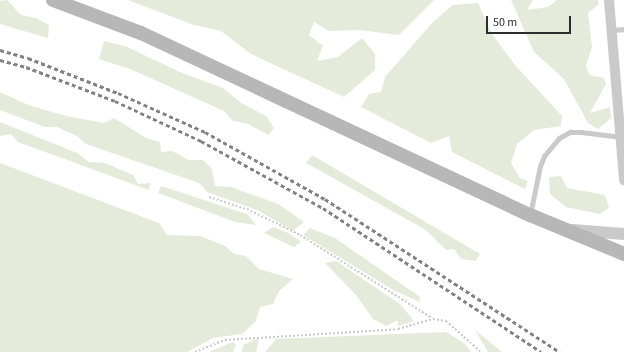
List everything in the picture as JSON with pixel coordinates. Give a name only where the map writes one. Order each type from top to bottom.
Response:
[{"type":"main road","points":[[53,0],[141,33],[530,215],[624,254]]},
{"type":"street","points":[[609,0],[624,180]]},
{"type":"street","points":[[562,229],[624,234]]},
{"type":"lane","points":[[612,30],[624,29]]},
{"type":"lane","points":[[530,215],[540,166],[544,156],[559,138],[570,132],[620,137]]},
{"type":"path","points":[[209,197],[247,209],[300,235],[433,319],[446,321],[481,352]]},
{"type":"path","points":[[195,352],[225,340],[398,329],[433,319]]},
{"type":"green space","points":[[7,0],[21,15],[36,18],[49,25],[48,38],[0,24],[0,1]]},
{"type":"green space","points":[[128,0],[434,0],[399,35],[359,30],[329,31],[314,22],[309,35],[323,46],[317,61],[338,57],[362,38],[375,54],[375,70],[344,97],[251,54],[221,31],[194,25]]},
{"type":"green space","points":[[511,0],[533,0],[527,10],[548,7],[557,0],[598,0],[599,4],[588,13],[592,47],[586,65],[589,75],[604,78],[606,84],[590,113],[610,107],[611,118],[598,129],[588,123],[564,79],[534,52]]},
{"type":"green space","points":[[478,3],[492,34],[515,65],[562,116],[561,126],[534,130],[517,144],[511,163],[520,178],[528,181],[525,189],[452,152],[449,136],[431,143],[361,107],[369,94],[381,92],[385,77],[433,22],[453,5]]},
{"type":"green space","points":[[104,41],[125,46],[182,73],[223,88],[241,103],[266,116],[274,128],[268,135],[248,124],[233,121],[224,111],[130,69],[99,59]]},
{"type":"green space","points":[[0,92],[28,105],[66,116],[104,123],[114,118],[146,138],[160,142],[161,152],[172,151],[189,160],[203,160],[212,169],[215,186],[231,187],[278,204],[304,222],[293,231],[257,210],[207,192],[199,183],[86,144],[77,136],[57,127],[45,127],[0,110]]},
{"type":"green space","points":[[0,122],[77,153],[89,162],[105,163],[133,175],[138,184],[150,183],[149,190],[18,142],[11,134],[0,136]]},
{"type":"green space","points":[[312,155],[480,254],[476,261],[461,259],[454,249],[446,250],[426,230],[306,163]]},
{"type":"green space","points":[[0,163],[159,223],[167,235],[200,236],[225,246],[234,254],[246,256],[259,269],[293,279],[279,291],[273,304],[260,307],[256,321],[242,334],[213,338],[187,352],[0,352]]},
{"type":"green space","points":[[561,176],[567,188],[605,195],[609,208],[600,214],[566,207],[550,194],[549,177]]},
{"type":"green space","points":[[161,186],[247,214],[256,225],[235,222],[158,193]]},
{"type":"green space","points":[[273,227],[289,233],[301,242],[294,247],[264,233]]},
{"type":"green space","points":[[310,228],[335,238],[420,297],[420,302],[395,291],[303,235]]},
{"type":"green space","points":[[336,261],[400,304],[414,321],[398,326],[398,320],[386,326],[373,319],[356,295],[325,263]]},
{"type":"green space","points":[[475,330],[502,352],[488,352]]},
{"type":"green space","points":[[446,332],[464,343],[471,352],[265,352],[276,339]]},
{"type":"green space","points":[[259,338],[256,352],[242,352],[243,345]]},
{"type":"green space","points":[[233,342],[236,345],[233,352],[209,352]]},
{"type":"railway","points":[[0,50],[28,58],[118,93],[205,132],[325,199],[560,352]]},
{"type":"railway","points":[[0,60],[26,67],[115,101],[201,141],[323,208],[541,352]]}]
